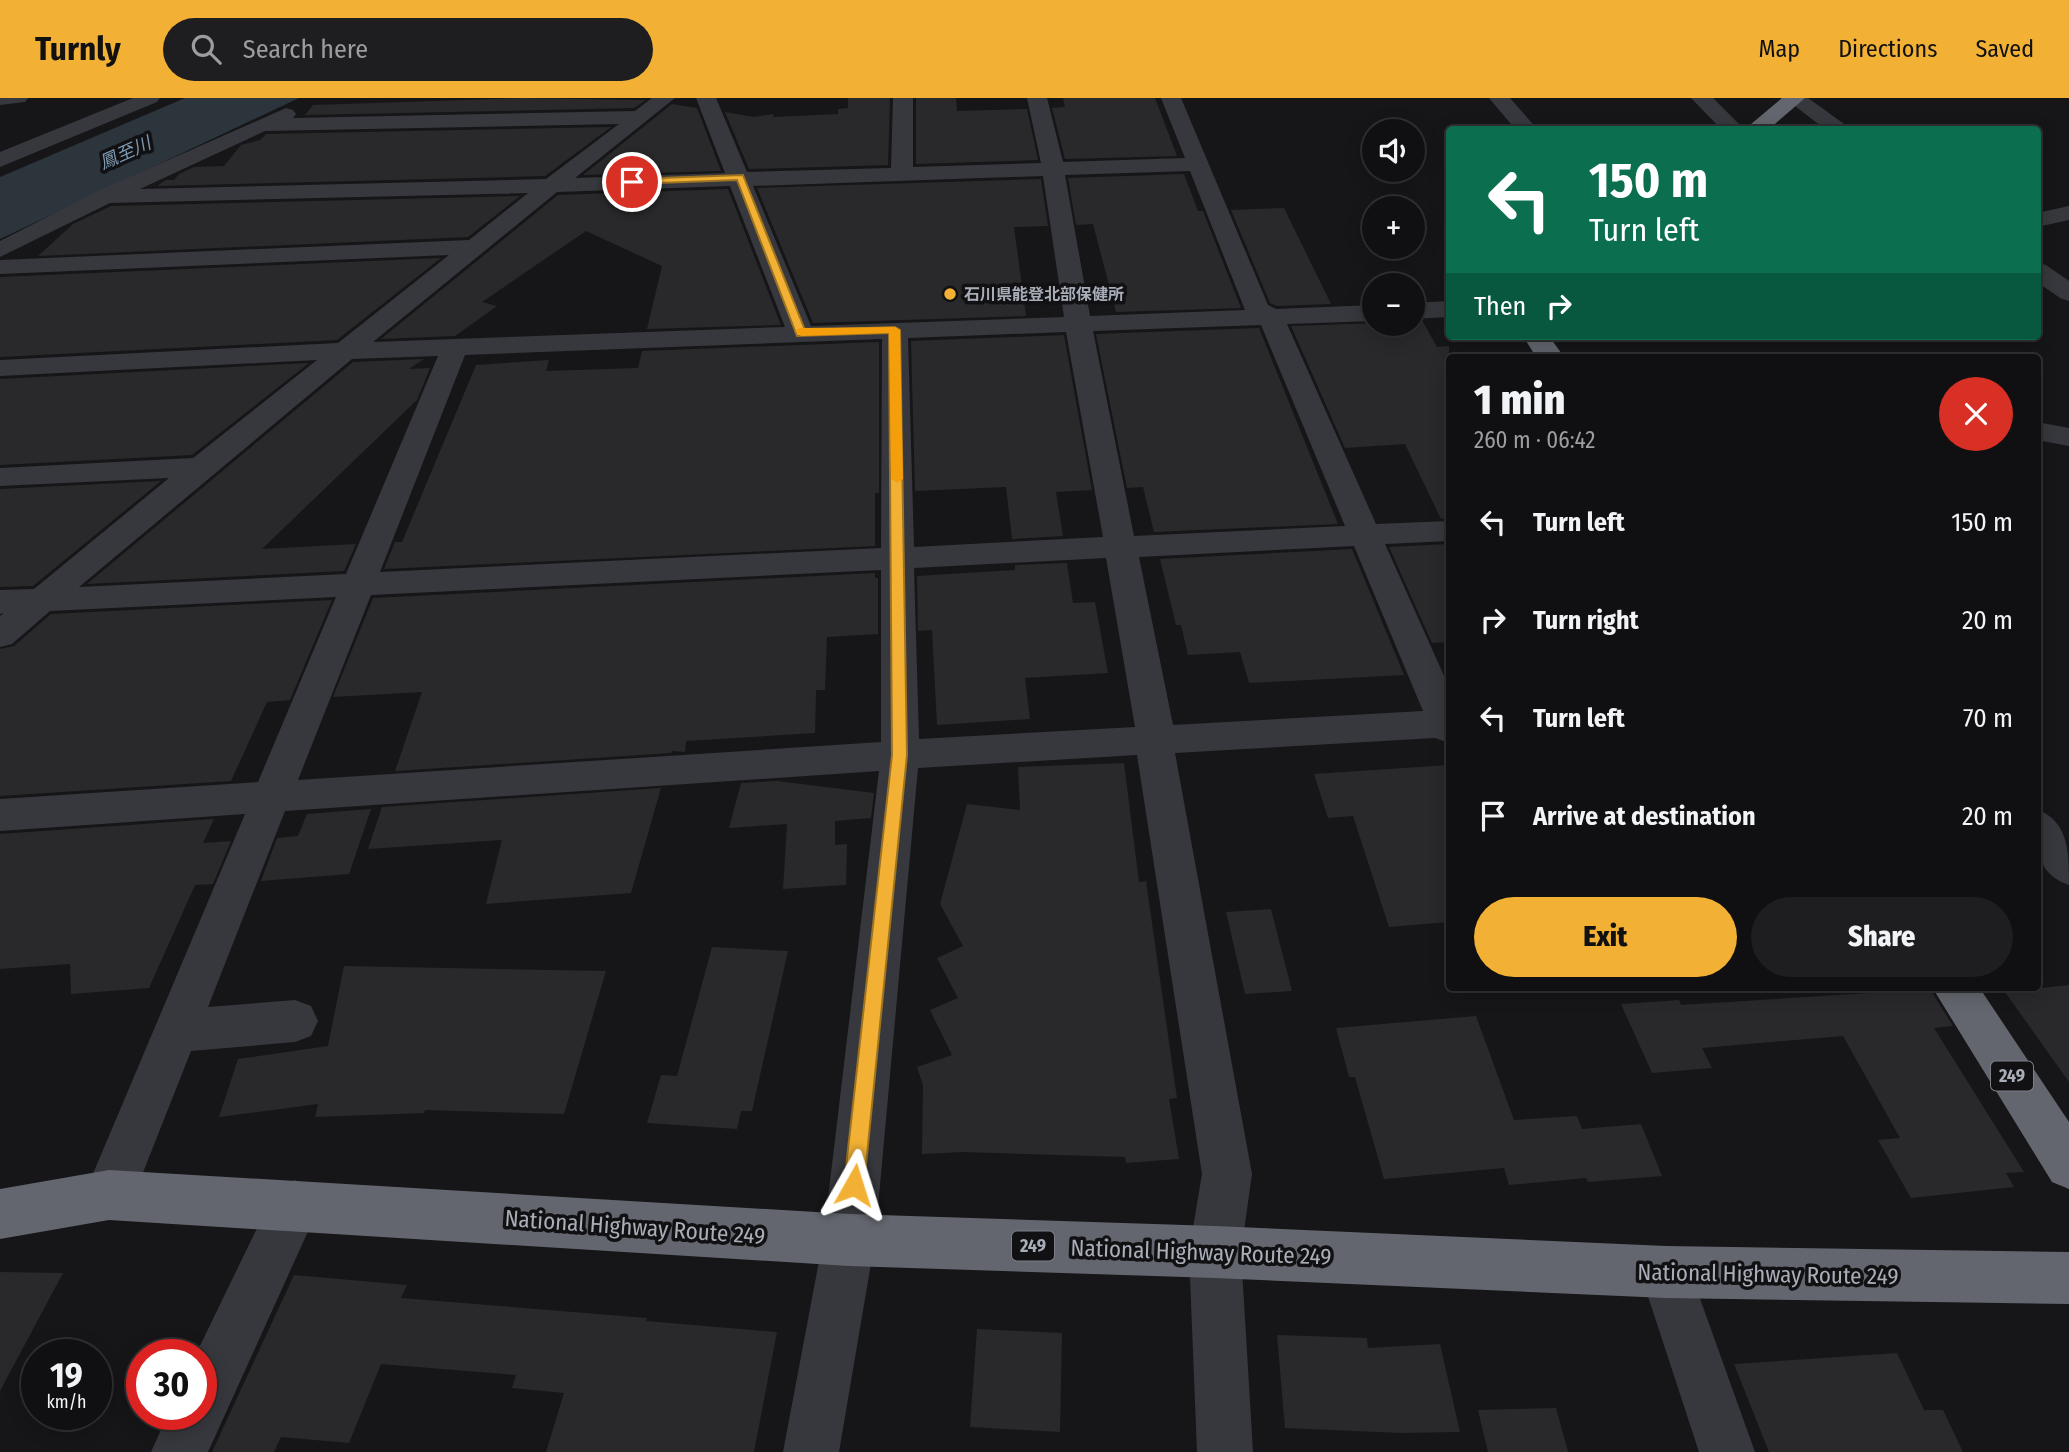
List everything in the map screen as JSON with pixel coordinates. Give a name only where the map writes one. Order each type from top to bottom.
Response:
[{"type":"highway","points":[[1759,126],[1796,99]]},
{"type":"highway","name":"249","points":[[1957,991],[2069,1165]]},
{"type":"highway","name":"National Highway Route 249","points":[[0,1214],[109,1195],[849,1240],[1214,1252],[1666,1272],[2069,1278]]},
{"type":"street","points":[[0,99],[18,98]]},
{"type":"street","points":[[0,160],[150,98]]},
{"type":"street","points":[[0,635],[201,467],[552,185],[665,98]]},
{"type":"street","points":[[706,98],[801,333]]},
{"type":"street","points":[[902,172],[903,98]]},
{"type":"street","points":[[1037,98],[1053,168],[1119,549],[1154,722],[1154,741],[1227,1174],[1214,1252],[1225,1452]]},
{"type":"street","points":[[1171,98],[1257,309],[1271,317],[1446,720]]},
{"type":"street","points":[[1499,98],[1524,126]]},
{"type":"street","points":[[1701,98],[1731,126]]},
{"type":"street","points":[[1796,99],[1834,126]]},
{"type":"street","points":[[0,250],[106,197],[309,103]]},
{"type":"street","points":[[264,125],[640,117]]},
{"type":"street","points":[[106,197],[1198,164]]},
{"type":"street","points":[[2041,219],[2069,213]]},
{"type":"street","points":[[0,267],[476,247]]},
{"type":"street","points":[[2041,273],[2069,293]]},
{"type":"street","points":[[1425,310],[1446,309]]},
{"type":"street","points":[[0,369],[345,351],[1362,313]]},
{"type":"street","points":[[811,1452],[849,1240],[900,755],[895,330]]},
{"type":"street","points":[[109,1195],[455,347]]},
{"type":"street","points":[[2041,432],[2069,437]]},
{"type":"street","points":[[0,477],[201,467]]},
{"type":"street","points":[[0,602],[1446,531]]},
{"type":"street","points":[[0,815],[900,755],[1446,725]]},
{"type":"street","points":[[2041,830],[2069,869]]},
{"type":"street","points":[[175,1031],[295,1021]]},
{"type":"street","points":[[217,1371],[295,1205]]},
{"type":"street","points":[[1666,1272],[1727,1452]]},
{"type":"street","points":[[179,1452],[189,1430]]},
{"type":"water","name":"鳳至川","points":[[185,98],[299,98],[0,239],[0,177]]},
{"type":"building","points":[[523,98],[646,100],[634,108],[305,115],[313,105]]},
{"type":"building","points":[[848,98],[890,98],[888,165],[749,169],[725,112],[754,117],[773,114],[774,117],[838,114],[838,109],[848,108]]},
{"type":"building","points":[[916,98],[956,98],[957,111],[1027,109],[1038,160],[916,164]]},
{"type":"building","points":[[1063,98],[1155,98],[1177,156],[1065,159],[1052,108],[1065,107]]},
{"type":"building","points":[[672,104],[697,108],[721,171],[583,175]]},
{"type":"building","points":[[611,127],[545,176],[157,186],[166,180],[174,180],[179,174],[194,167],[224,166],[241,145],[260,140],[266,134]]},
{"type":"building","points":[[1184,174],[1198,211],[1203,211],[1241,308],[1116,312],[1093,224],[1076,225],[1068,178]]},
{"type":"building","points":[[1041,179],[1048,226],[1014,227],[1026,316],[813,323],[757,188]]},
{"type":"building","points":[[728,189],[781,325],[647,329],[662,266],[586,231],[482,302],[497,306],[455,336],[381,339],[558,195]]},
{"type":"building","points":[[520,196],[468,237],[38,256],[73,224],[111,206]]},
{"type":"building","points":[[1284,208],[1331,304],[1277,306],[1270,303],[1231,210]]},
{"type":"building","points":[[441,258],[337,340],[0,357],[0,277]]},
{"type":"building","points":[[1362,324],[1362,336],[1425,336],[1425,326],[1437,347],[1449,346],[1449,354],[1446,354],[1446,518],[1441,519],[1405,444],[1345,448],[1291,326]]},
{"type":"building","points":[[1259,328],[1338,524],[1154,532],[1143,487],[1127,488],[1096,334]]},
{"type":"building","points":[[1064,335],[1092,490],[1056,492],[1063,536],[1012,539],[1006,487],[915,491],[911,341]]},
{"type":"building","points":[[879,342],[879,493],[875,493],[875,546],[384,569],[395,542],[402,542],[476,365],[549,360],[546,371],[638,368],[642,351]]},
{"type":"building","points":[[424,359],[409,369],[430,368],[417,400],[262,549],[356,544],[344,571],[87,584],[353,362]]},
{"type":"building","points":[[309,363],[192,455],[0,465],[0,379]]},
{"type":"building","points":[[161,481],[33,586],[0,587],[0,489]]},
{"type":"building","points":[[1446,544],[1446,642],[1432,643],[1389,547]]},
{"type":"building","points":[[1352,549],[1404,675],[1249,683],[1240,652],[1188,655],[1181,625],[1176,625],[1160,559]]},
{"type":"building","points":[[1067,563],[1073,603],[1095,602],[1108,673],[1025,678],[1030,719],[937,725],[932,630],[918,631],[917,576],[1015,570],[1015,565]]},
{"type":"building","points":[[875,573],[875,578],[878,578],[878,634],[827,637],[825,690],[816,690],[815,733],[686,741],[685,752],[395,771],[422,692],[333,697],[373,598]]},
{"type":"building","points":[[332,600],[290,700],[267,702],[231,781],[0,796],[0,649],[14,646],[51,614]]},
{"type":"building","points":[[1124,763],[1139,882],[1146,881],[1177,1098],[1169,1099],[1179,1159],[1126,1163],[1125,1157],[963,1152],[922,1154],[923,1085],[917,1067],[952,1055],[930,1010],[958,998],[937,958],[963,946],[940,904],[967,804],[1020,810],[1018,767]]},
{"type":"building","points":[[1446,765],[1446,922],[1389,927],[1353,816],[1328,818],[1314,774]]},
{"type":"building","points":[[777,781],[874,793],[871,818],[835,821],[835,845],[847,844],[846,885],[783,889],[787,824],[729,828],[741,783]]},
{"type":"building","points":[[661,788],[631,893],[486,904],[502,840],[368,849],[382,807]]},
{"type":"building","points":[[371,809],[349,874],[261,881],[277,838],[298,836],[307,814]]},
{"type":"building","points":[[214,819],[203,843],[231,841],[213,884],[195,885],[149,988],[71,994],[70,964],[0,969],[0,834]]},
{"type":"building","points":[[1271,909],[1292,991],[1245,994],[1226,912]]},
{"type":"building","points":[[712,947],[788,951],[752,1111],[741,1111],[737,1129],[647,1123],[661,1075],[677,1076]]},
{"type":"building","points":[[344,966],[606,971],[564,1114],[425,1110],[424,1113],[315,1117],[318,1104],[219,1117],[238,1059],[328,1046]]},
{"type":"building","points":[[2069,985],[2069,1082],[2005,992],[2041,991],[2041,988]]},
{"type":"building","points":[[1931,991],[1953,1026],[1934,1028],[2024,1172],[2006,1173],[2014,1187],[1911,1198],[1878,1140],[1900,1138],[1843,1036],[1702,1048],[1712,1068],[1652,1073],[1621,1004],[1679,1000],[1681,1005]]},
{"type":"building","points":[[1476,1016],[1514,1120],[1577,1116],[1582,1129],[1641,1124],[1662,1176],[1588,1182],[1586,1178],[1509,1185],[1504,1168],[1384,1179],[1355,1077],[1349,1077],[1336,1028]]},
{"type":"building","points":[[0,1272],[63,1273],[28,1339],[21,1339],[21,1352],[0,1391]]},
{"type":"building","points":[[294,1275],[407,1285],[401,1298],[647,1318],[646,1321],[777,1332],[754,1452],[546,1452],[564,1393],[512,1388],[516,1375],[381,1364],[349,1443],[281,1437],[274,1452],[212,1452]]},
{"type":"building","points":[[977,1329],[1062,1333],[1060,1432],[970,1427]]},
{"type":"building","points":[[1277,1335],[1367,1338],[1368,1348],[1440,1344],[1460,1432],[1401,1433],[1285,1428]]},
{"type":"building","points":[[1897,1353],[1924,1410],[1943,1410],[1963,1452],[1769,1452],[1734,1364]]},
{"type":"building","points":[[1556,1408],[1568,1452],[1488,1452],[1478,1410]]},
{"type":"slow traffic","points":[[800,331],[895,330],[897,479]]},
{"type":"place","name":"石川県能登北部保健所","points":[[950,294]]},
{"type":"route","points":[[632,182],[740,177],[801,333],[895,330],[900,755],[854,1185]]}]
